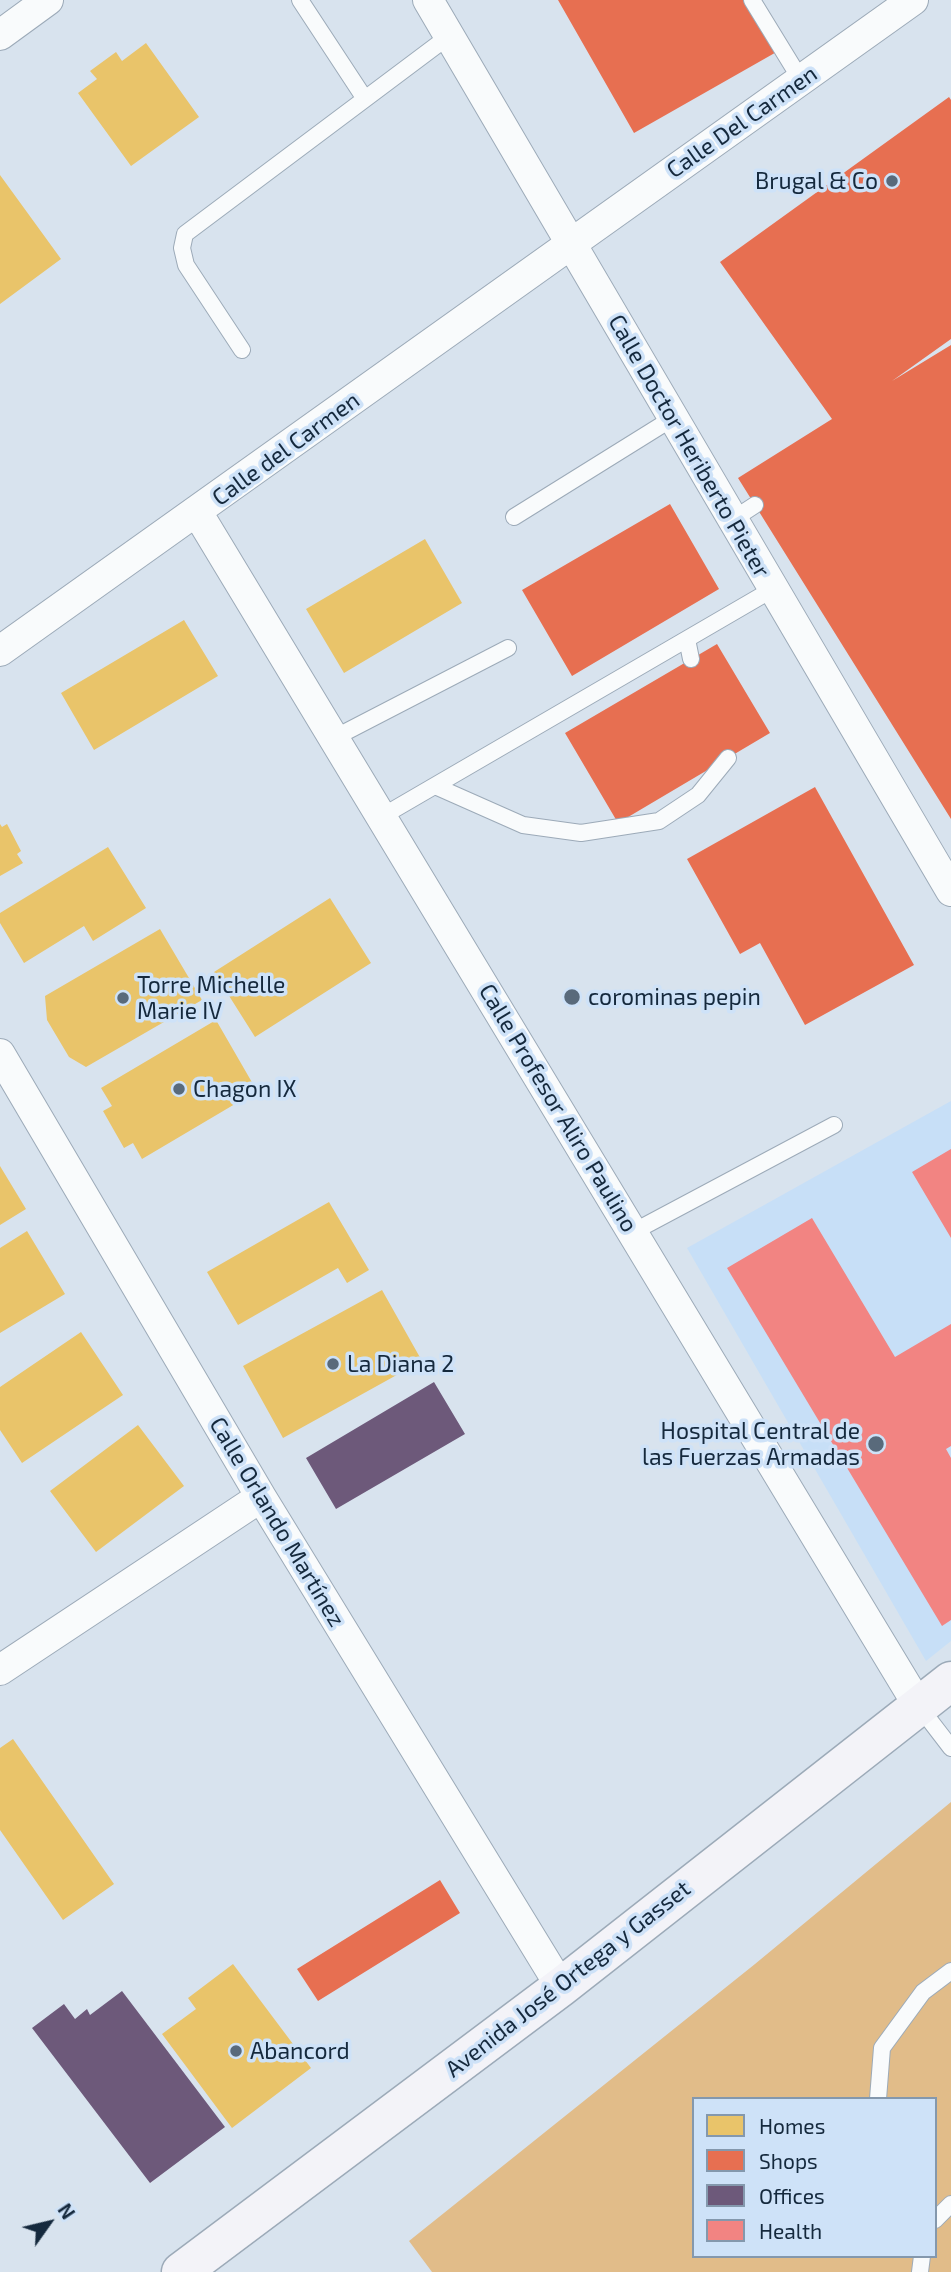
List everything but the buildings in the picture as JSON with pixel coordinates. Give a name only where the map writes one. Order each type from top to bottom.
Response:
[{"type":"main road","name":"Avenida José Ortega y Gasset","points":[[181,2272],[561,1987],[951,1681]]},
{"type":"street","points":[[0,35],[48,0]]},
{"type":"street","name":"Calle Doctor Heriberto Pieter","points":[[428,0],[673,418],[743,512],[773,589],[951,891]]},
{"type":"street","name":"Calle Del Carmen","points":[[570,244],[913,0]]},
{"type":"street","name":"Calle del Carmen","points":[[0,651],[570,244]]},
{"type":"street","name":"Calle Profesor Aliro Paulino","points":[[197,512],[918,1705]]},
{"type":"street","name":"Calle Orlando Martínez","points":[[0,1054],[261,1497],[561,1987]]},
{"type":"street","points":[[0,1670],[261,1497]]},
{"type":"lane","points":[[300,0],[365,99]]},
{"type":"lane","points":[[752,0],[801,80]]},
{"type":"lane","points":[[242,350],[187,265],[182,248],[185,234],[449,36]]},
{"type":"lane","points":[[514,517],[673,418]]},
{"type":"lane","points":[[381,817],[773,589]]},
{"type":"lane","points":[[687,639],[691,659]]},
{"type":"lane","points":[[334,738],[509,648]]},
{"type":"lane","points":[[435,786],[523,825],[581,833],[659,821],[698,795],[728,758]]},
{"type":"lane","points":[[633,1232],[834,1125]]},
{"type":"lane","points":[[918,1705],[951,1748]]},
{"type":"lane","points":[[878,2097],[882,2048],[923,1992],[951,1971]]},
{"type":"lane","points":[[937,2218],[951,2204]]},
{"type":"shaded area","name":"Hospital Central de las Fuerzas Armadas","points":[[951,1101],[951,1641],[926,1661],[687,1248]]},
{"type":"shaded area","points":[[951,1802],[951,2272],[432,2272],[409,2241],[755,1964]]},
{"type":"place","name":"Brugal & Co","points":[[892,181]]},
{"type":"place","name":"corominas pepin","points":[[572,997]]},
{"type":"place","name":"Torre Michelle Marie IV","points":[[123,998]]},
{"type":"place","name":"Chagon IX","points":[[179,1089]]},
{"type":"place","name":"La Diana 2","points":[[333,1364]]},
{"type":"place","name":"Hospital Central de las Fuerzas Armadas","points":[[876,1444]]},
{"type":"place","name":"Abancord","points":[[236,2051]]}]
